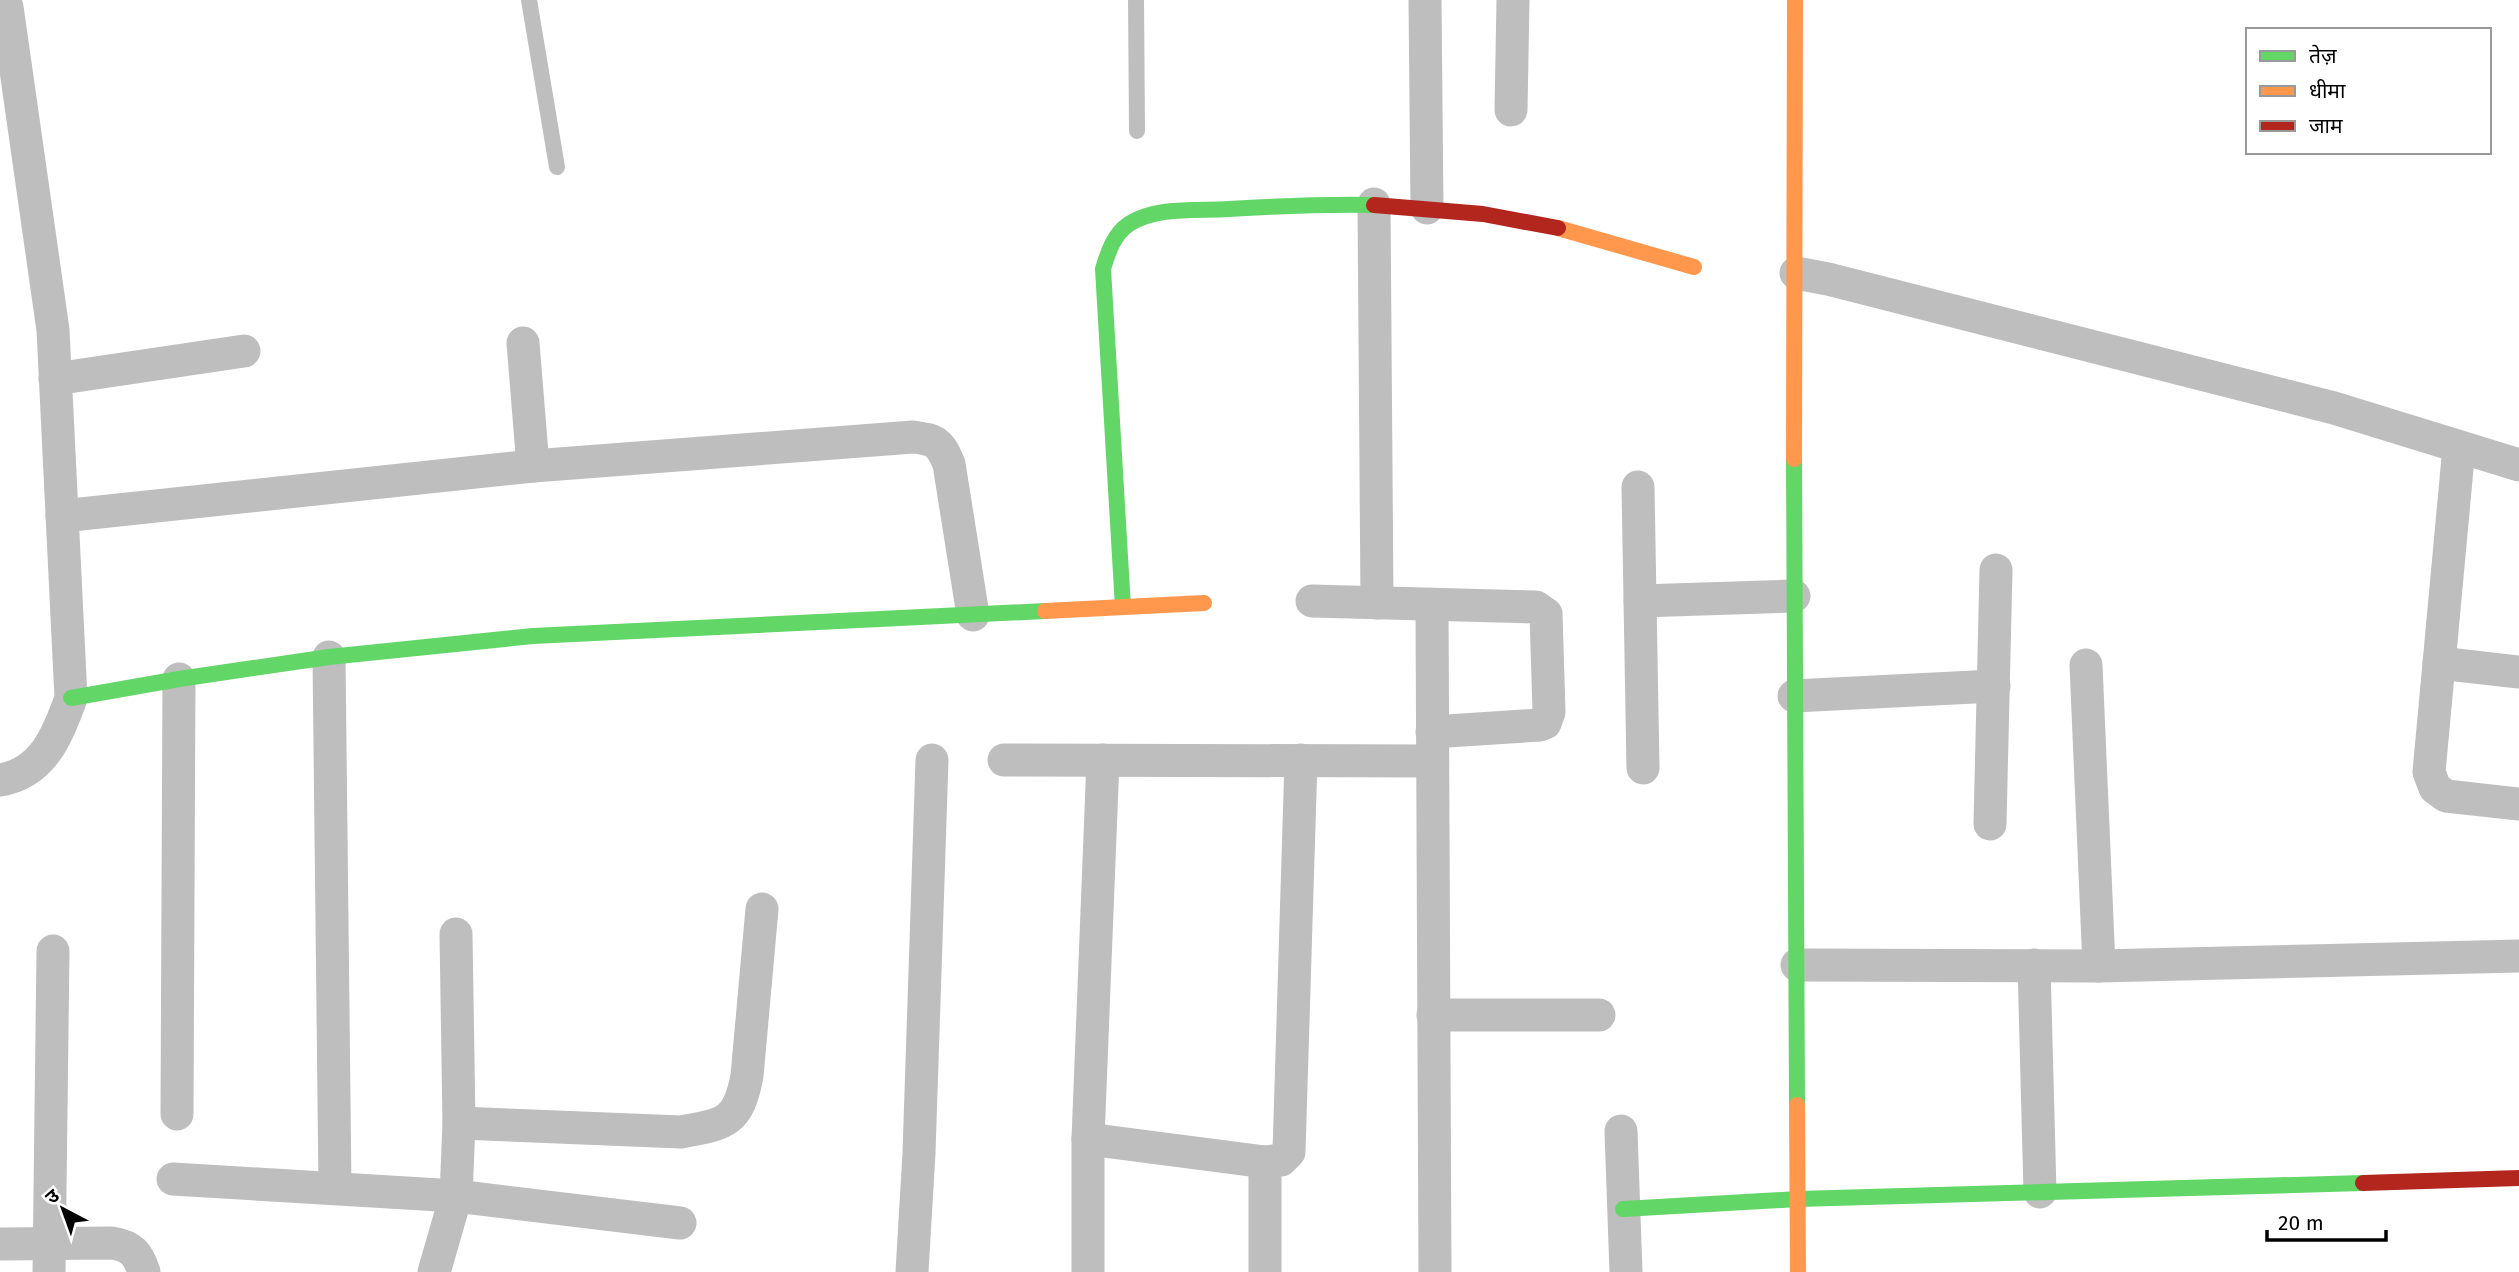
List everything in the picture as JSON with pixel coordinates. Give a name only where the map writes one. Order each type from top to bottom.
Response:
[{"type":"street","points":[[1425,0],[1427,208]]},
{"type":"street","points":[[1511,110],[1513,0]]},
{"type":"street","points":[[1795,0],[1794,696],[1798,1272]]},
{"type":"street","points":[[0,780],[35,766],[56,739],[71,698],[52,330],[12,5]]},
{"type":"street","points":[[1374,204],[1377,603]]},
{"type":"street","points":[[1123,607],[1103,269],[1109,247],[1119,232],[1138,219],[1275,205],[1374,204],[1427,208],[1531,222],[1607,240],[1694,267]]},
{"type":"street","points":[[1796,273],[2321,404],[2519,465]]},
{"type":"street","points":[[523,343],[533,466]]},
{"type":"street","points":[[55,379],[244,351]]},
{"type":"street","points":[[62,516],[533,466],[913,437],[932,439],[942,448],[949,464],[973,615]]},
{"type":"street","points":[[2459,447],[2429,772],[2435,788],[2446,796],[2519,804]]},
{"type":"street","points":[[1638,487],[1643,768]]},
{"type":"street","points":[[1990,824],[1996,570]]},
{"type":"street","points":[[1640,601],[1794,596]]},
{"type":"street","points":[[1003,760],[1301,760],[1432,746],[1545,723],[1549,712],[1546,614],[1542,609],[1312,601]]},
{"type":"street","points":[[71,698],[329,657],[533,636],[1204,603]]},
{"type":"street","points":[[1432,605],[1435,1272]]},
{"type":"street","points":[[329,657],[335,1188]]},
{"type":"street","points":[[2439,663],[2519,672]]},
{"type":"street","points":[[2086,666],[2099,965]]},
{"type":"street","points":[[177,1114],[179,679]]},
{"type":"street","points":[[1794,696],[1994,686]]},
{"type":"street","points":[[912,1272],[920,1139],[932,760]]},
{"type":"street","points":[[1088,1272],[1088,1139],[1103,760]]},
{"type":"street","points":[[1088,1139],[1265,1162],[1281,1160],[1289,1152],[1301,760]]},
{"type":"street","points":[[459,1123],[681,1132],[715,1126],[734,1114],[743,1099],[747,1076],[762,909]]},
{"type":"street","points":[[434,1272],[456,1196],[459,1123],[456,934]]},
{"type":"street","points":[[49,1258],[53,951]]},
{"type":"street","points":[[1797,965],[2099,965],[2519,956]]},
{"type":"street","points":[[2034,965],[2039,1192]]},
{"type":"street","points":[[1433,1015],[1599,1015]]},
{"type":"street","points":[[1621,1131],[1626,1272]]},
{"type":"street","points":[[1265,1162],[1265,1272]]},
{"type":"street","points":[[1623,1209],[1798,1199],[2519,1178]]},
{"type":"street","points":[[173,1179],[456,1196],[680,1223]]},
{"type":"street","points":[[0,1244],[49,1258],[112,1243],[128,1246],[139,1256],[144,1272]]},
{"type":"lane","points":[[529,0],[557,167]]},
{"type":"lane","points":[[1136,0],[1137,131]]},
{"type":"traffic: fast","points":[[1123,607],[1103,269],[1116,238],[1124,228],[1140,218],[1165,212],[1302,205],[1374,205]]},
{"type":"traffic: fast","points":[[1794,459],[1797,1105]]},
{"type":"traffic: fast","points":[[71,698],[329,657],[533,636],[1045,611]]},
{"type":"traffic: fast","points":[[1623,1209],[1798,1199],[2363,1183]]},
{"type":"traffic: slow","points":[[1794,459],[1795,0]]},
{"type":"traffic: slow","points":[[1558,228],[1694,267]]},
{"type":"traffic: slow","points":[[1045,611],[1204,603]]},
{"type":"traffic: slow","points":[[1797,1105],[1798,1272]]},
{"type":"traffic: jam","points":[[1374,205],[1483,214],[1558,228]]},
{"type":"traffic: jam","points":[[2363,1183],[2519,1178]]}]
